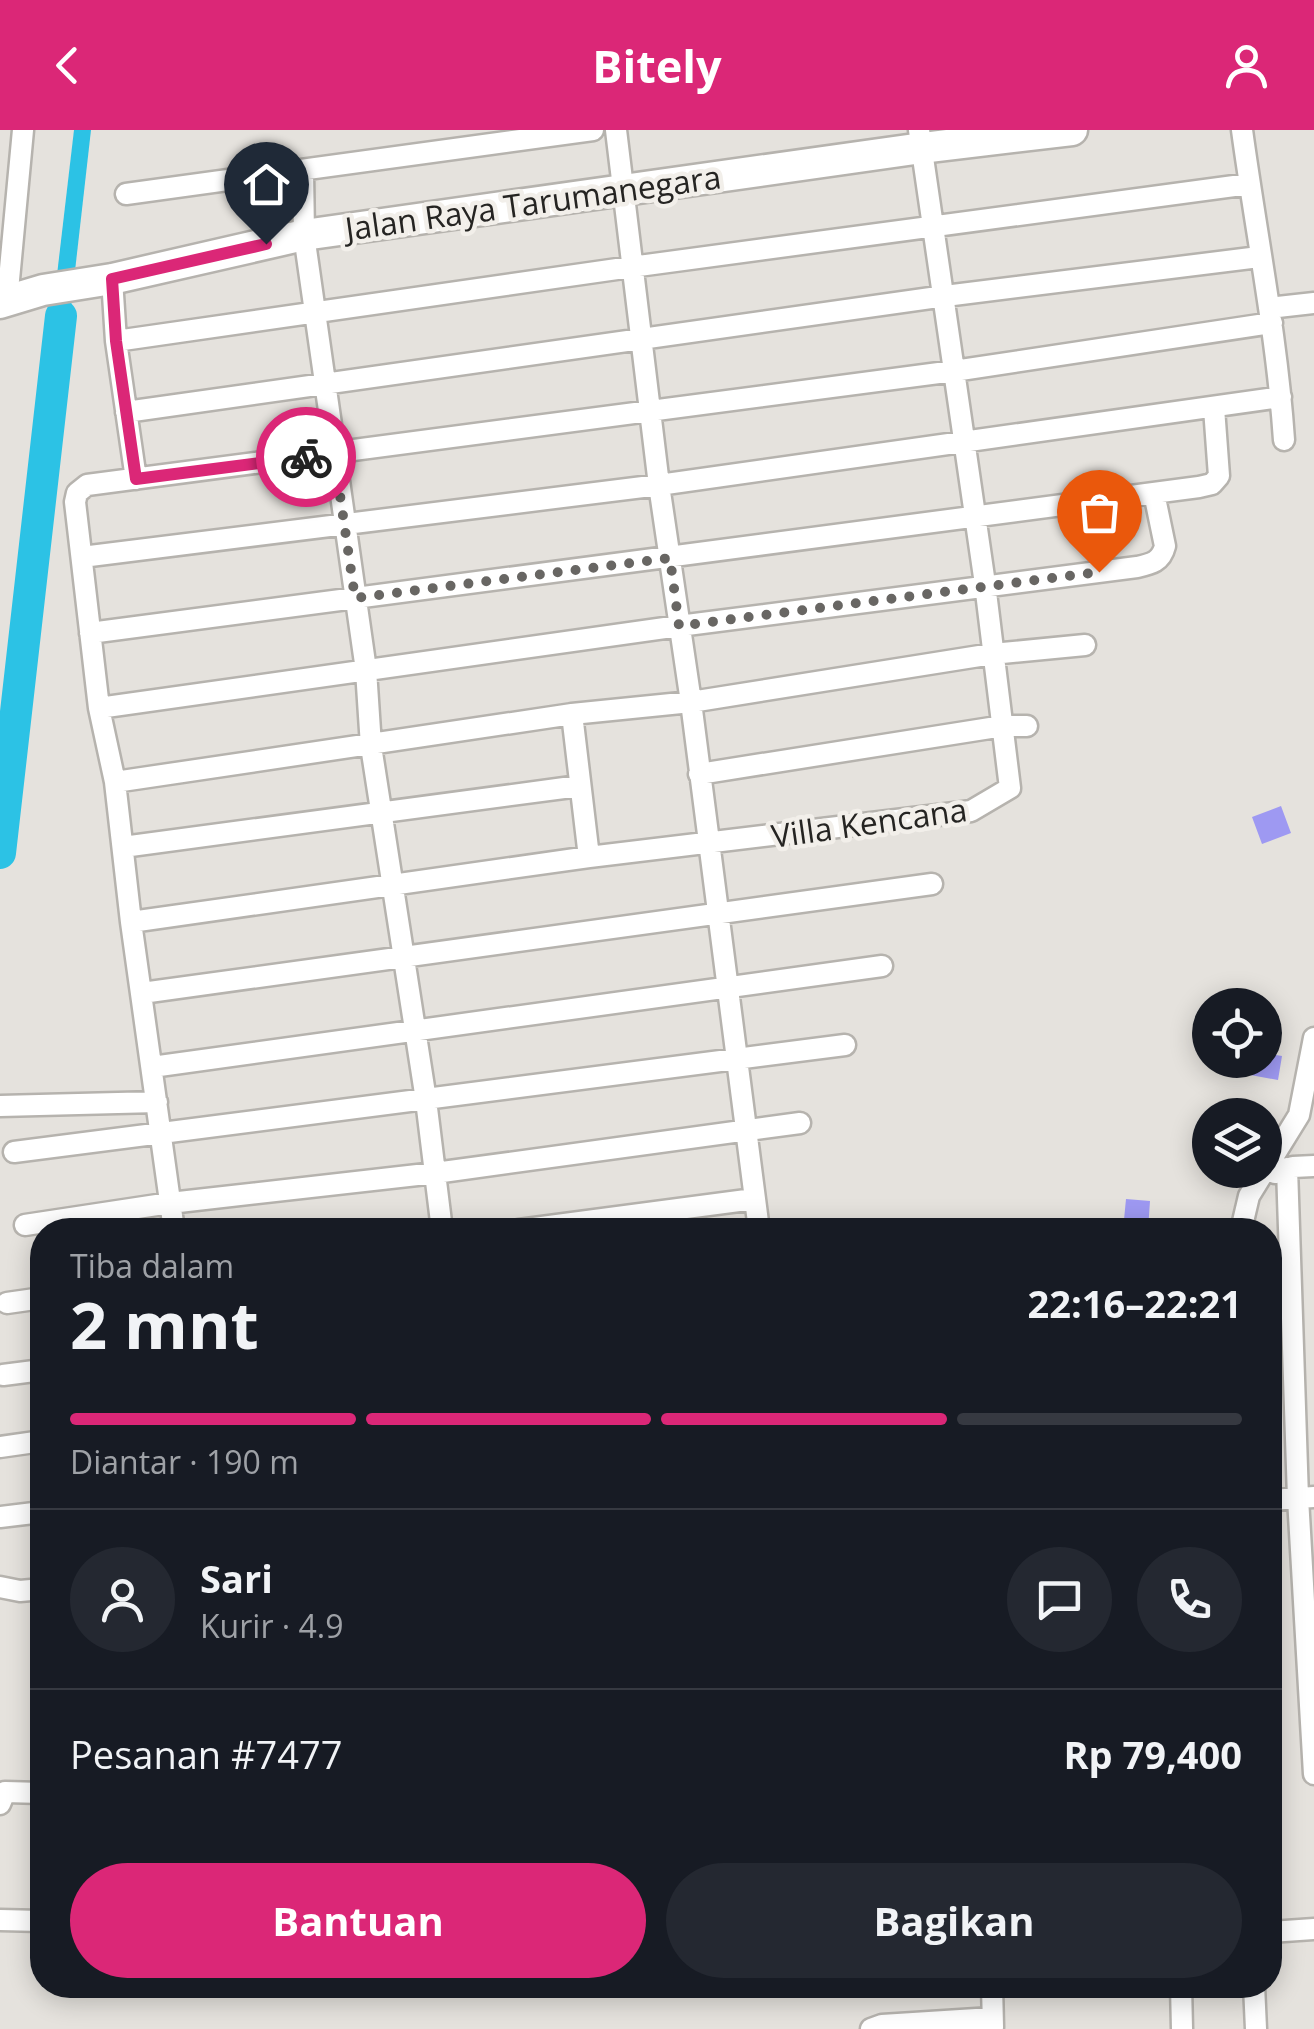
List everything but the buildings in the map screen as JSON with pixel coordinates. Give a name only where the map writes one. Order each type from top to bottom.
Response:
[{"type":"street","points":[[126,194],[593,130]]},
{"type":"street","points":[[616,130],[626,190],[640,340],[756,1218]]},
{"type":"street","name":"Jalan Raya Tarumanegara","points":[[4,302],[304,234],[626,190],[921,139],[1072,130]]},
{"type":"street","points":[[1242,130],[1271,316],[1284,440]]},
{"type":"street","points":[[0,147],[22,136]]},
{"type":"street","points":[[4,302],[7,219],[22,136]]},
{"type":"street","name":"Villa Kencana","points":[[131,922],[589,857],[982,807],[1010,788],[921,139]]},
{"type":"street","points":[[304,171],[304,234],[366,670],[371,746],[441,1218]]},
{"type":"street","points":[[116,341],[1249,184]]},
{"type":"street","points":[[126,412],[945,296],[1259,258]]},
{"type":"street","points":[[112,279],[116,341],[136,479]]},
{"type":"street","points":[[172,1218],[131,922],[116,782],[99,708],[77,493],[88,485],[954,372],[1271,316],[1314,303]]},
{"type":"street","points":[[82,557],[659,484],[1281,397]]},
{"type":"street","points":[[90,633],[1212,484],[1220,476],[1214,408]]},
{"type":"street","points":[[99,708],[1154,563],[1163,554],[1164,546],[1154,494]]},
{"type":"street","points":[[116,782],[572,714],[691,702],[992,654],[1086,645]]},
{"type":"street","points":[[572,714],[589,857]]},
{"type":"street","points":[[700,774],[1003,726],[1027,726]]},
{"type":"street","points":[[122,847],[580,786]]},
{"type":"street","points":[[142,993],[932,884]]},
{"type":"street","points":[[152,1067],[882,966]]},
{"type":"street","points":[[1282,1143],[1299,1115],[1314,1038]]},
{"type":"street","points":[[14,1152],[845,1045]]},
{"type":"street","points":[[3,1106],[157,1102]]},
{"type":"street","points":[[71,1218],[800,1123]]},
{"type":"street","points":[[1282,1170],[1314,1166]]},
{"type":"street","points":[[1287,1168],[1306,1498],[1314,1774]]},
{"type":"street","points":[[1244,1218],[1254,1188]]},
{"type":"street","points":[[610,1218],[754,1199]]},
{"type":"street","points":[[25,1225],[30,1224]]},
{"type":"street","points":[[6,1302],[30,1299]]},
{"type":"street","points":[[3,1375],[30,1372]]},
{"type":"street","points":[[0,1447],[30,1443]]},
{"type":"street","points":[[0,1517],[30,1513]]},
{"type":"street","points":[[0,1587],[30,1591]]},
{"type":"street","points":[[0,1804],[6,1792],[30,1792]]},
{"type":"street","points":[[0,1920],[30,1921]]},
{"type":"street","points":[[1282,1931],[1314,1929]]},
{"type":"street","points":[[871,2029],[882,2025],[993,2024],[992,1998]]},
{"type":"street","points":[[1181,1998],[1182,2029]]},
{"type":"street","points":[[1255,1998],[1256,2029]]},
{"type":"water","points":[[74,130],[91,130],[65,359],[47,360]]},
{"type":"waterway","points":[[0,853],[61,316]]},
{"type":"way so far","points":[[306,457],[334,454],[355,598],[670,558],[679,626],[1099,572]]},
{"type":"route","points":[[266,244],[112,279],[116,341],[136,479],[306,457]]}]
